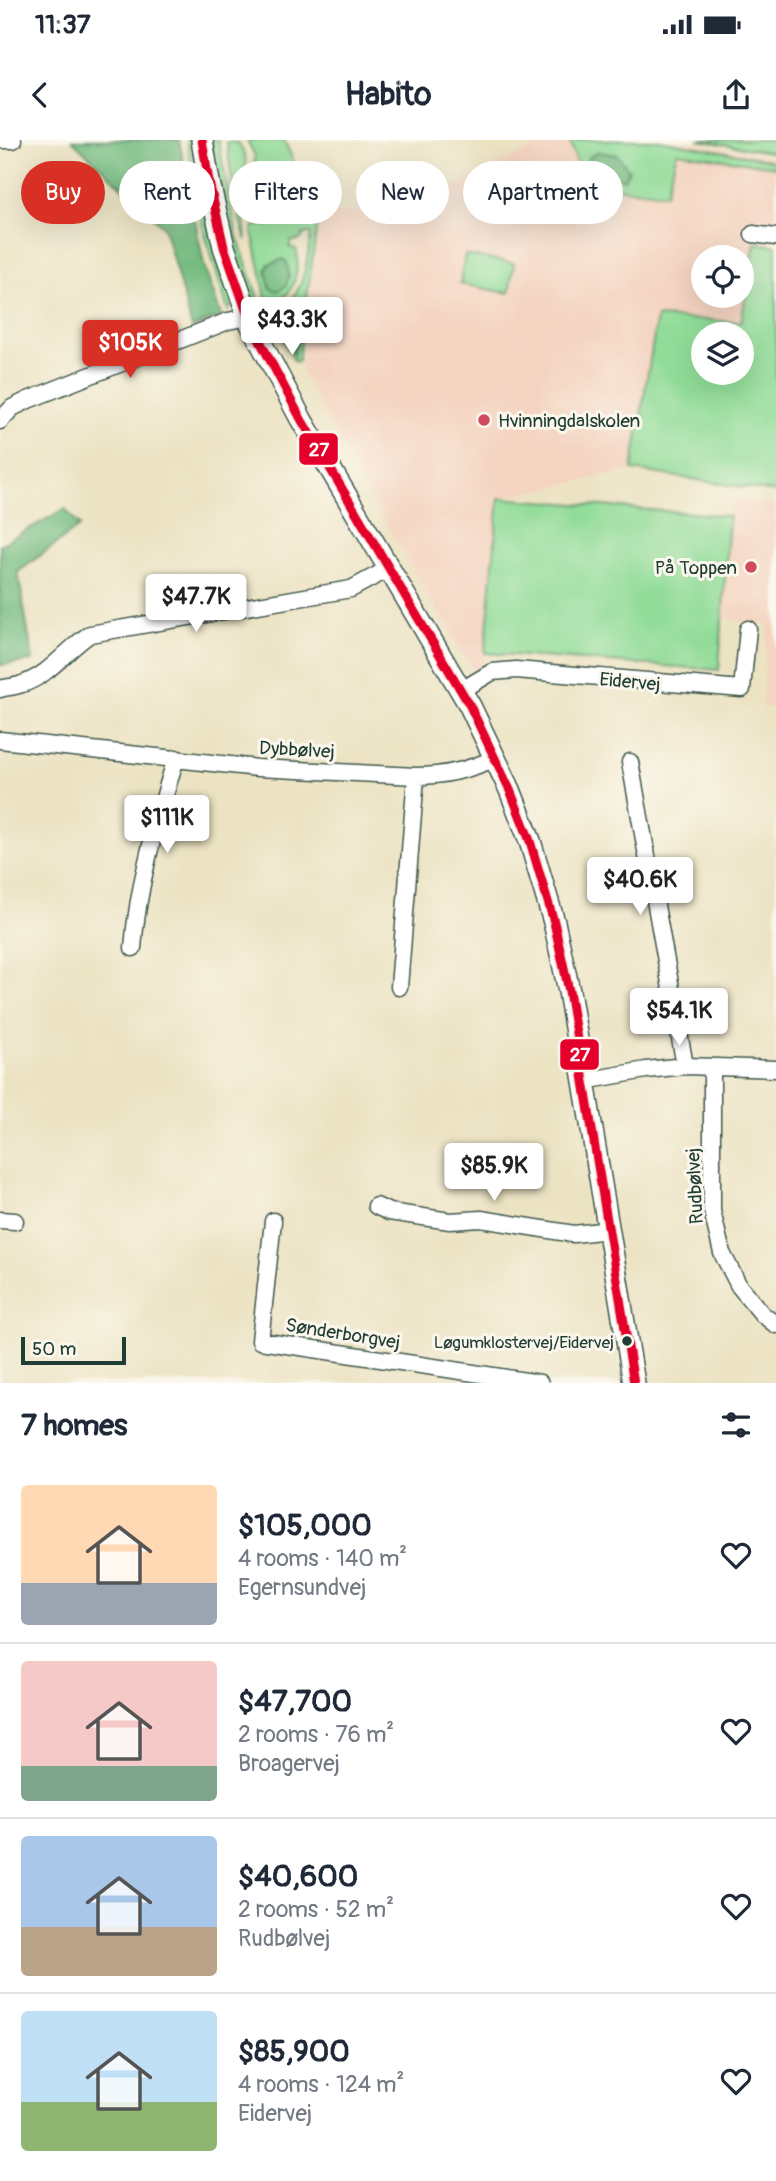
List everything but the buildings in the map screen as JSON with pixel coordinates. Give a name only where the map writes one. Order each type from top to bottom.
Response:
[{"type":"street","points":[[0,140],[13,140]]},
{"type":"street","points":[[202,140],[224,247],[248,317],[281,383],[462,690],[496,758],[530,841],[554,922],[569,992],[634,1383]]},
{"type":"street","points":[[754,234],[776,235]]},
{"type":"street","points":[[0,421],[12,408],[28,400],[228,321],[248,317]]},
{"type":"street","points":[[0,689],[23,684],[43,673],[74,644],[90,634],[351,589],[390,568]]},
{"type":"street","name":"Eidervej","points":[[462,690],[492,673],[516,670],[742,690],[748,629]]},
{"type":"street","name":"Dybbølvej","points":[[0,740],[258,768],[416,776],[458,773],[496,758]]},
{"type":"street","points":[[133,948],[135,919],[145,865],[176,758]]},
{"type":"street","points":[[631,762],[685,1066]]},
{"type":"street","points":[[398,987],[416,776]]},
{"type":"street","points":[[584,1081],[685,1066],[776,1069]]},
{"type":"street","name":"Rudbølvej","points":[[712,1067],[712,1211],[722,1253],[739,1286],[762,1314],[776,1325]]},
{"type":"street","points":[[376,1206],[388,1212],[450,1221],[481,1219],[574,1234],[609,1230]]},
{"type":"street","name":"Sønderborgvej","points":[[273,1222],[260,1341],[495,1380],[540,1383]]},
{"type":"shaded area","name":"Hvinningdalskolen","points":[[550,140],[673,140],[776,157],[776,230],[754,235],[755,243],[754,249],[754,245],[691,245],[691,308],[744,308],[742,322],[657,318],[632,470],[499,498],[483,677],[478,680],[372,500],[300,369],[320,224],[342,224],[342,212],[356,211],[356,224],[449,224],[449,187],[463,181],[463,224],[623,224],[623,161],[505,161]]},
{"type":"shaded area","name":"På Toppen","points":[[730,499],[776,505],[776,708],[762,707],[768,625],[723,618]]},
{"type":"green space","points":[[72,140],[179,140],[183,161],[119,161],[119,184],[105,171],[105,161],[94,161]]},
{"type":"green space","points":[[187,140],[194,140],[199,161],[191,161]]},
{"type":"green space","points":[[211,140],[218,140],[229,196],[229,224],[235,224],[261,307],[254,306],[229,233]]},
{"type":"green space","points":[[247,140],[284,140],[293,161],[254,161],[255,156]]},
{"type":"green space","points":[[569,140],[659,140],[766,159],[776,162],[776,167],[677,152],[666,194],[623,189],[623,161],[577,161]]},
{"type":"green space","points":[[698,140],[776,140],[776,153]]},
{"type":"green space","points":[[227,142],[238,143],[246,161],[229,161]]},
{"type":"green space","points":[[598,152],[617,155],[622,161],[587,161]]},
{"type":"green space","points":[[623,162],[629,170],[623,179]]},
{"type":"green space","points":[[161,224],[196,224],[204,265],[221,316],[192,328],[164,227]]},
{"type":"green space","points":[[202,224],[214,224],[233,303],[228,310]]},
{"type":"green space","points":[[317,224],[298,362],[294,361],[272,317],[298,290],[305,270],[311,233],[304,234],[300,240],[292,241],[289,247],[296,249],[298,259],[293,284],[286,295],[268,306],[252,231],[254,226]]},
{"type":"green space","points":[[755,243],[776,246],[776,492],[632,470],[657,317],[741,322],[743,308],[754,308]]},
{"type":"green space","points":[[465,255],[514,263],[509,293],[460,284]]},
{"type":"green space","points":[[283,259],[287,262],[289,276],[286,286],[278,291],[270,289],[266,270],[269,264]]},
{"type":"green space","points":[[300,303],[302,317],[294,354],[285,327]]},
{"type":"green space","points":[[499,498],[729,516],[719,670],[485,653]]},
{"type":"green space","points":[[65,509],[80,526],[18,572],[33,661],[0,665],[0,545]]},
{"type":"transit line","name":"27","points":[[202,140],[224,247],[251,324],[301,419],[470,706],[510,790],[530,841],[554,922],[569,991],[634,1383]]},
{"type":"place","name":"Hvinningdalskolen","points":[[484,420]]},
{"type":"place","name":"På Toppen","points":[[751,567]]},
{"type":"place","name":"Løgumklostervej/Eidervej","points":[[627,1341]]}]
